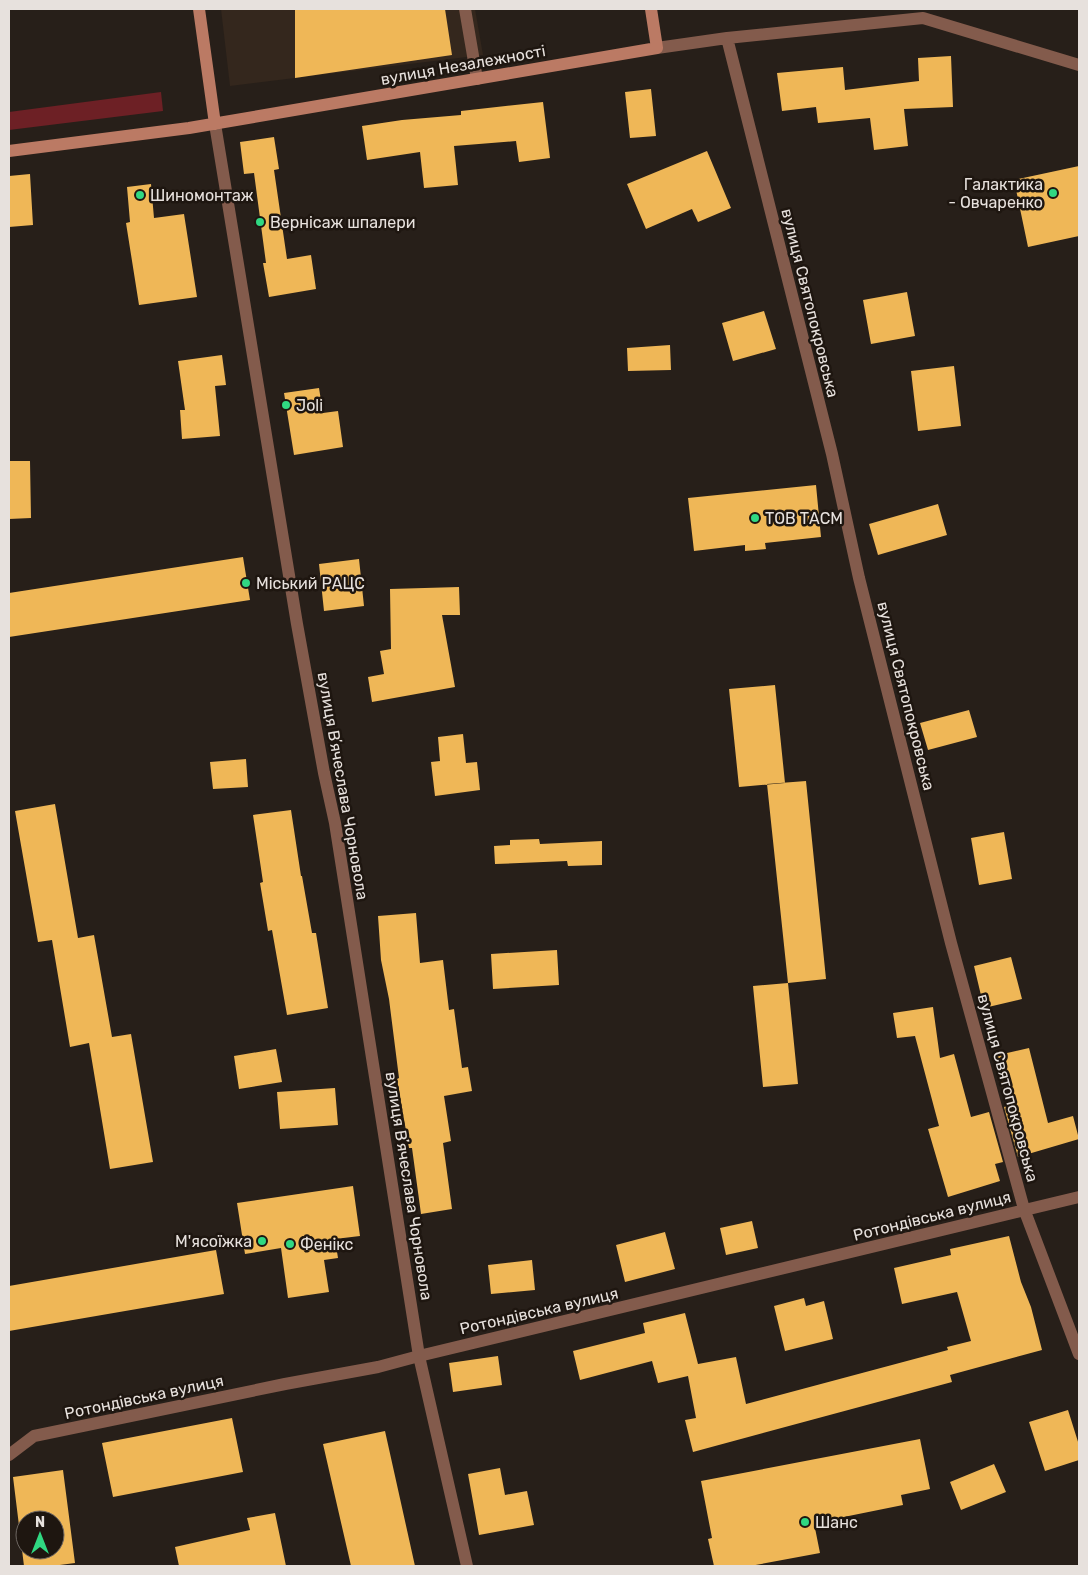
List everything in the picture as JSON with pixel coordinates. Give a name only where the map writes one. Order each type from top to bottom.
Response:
[{"type":"street","name":"вулиця Вʼячеслава Чорновола","points":[[199,9],[215,124],[297,624],[324,773],[336,823],[419,1356],[467,1566]]},
{"type":"street","points":[[466,9],[477,79]]},
{"type":"street","points":[[651,9],[657,48]]},
{"type":"street","name":"вулиця Незалежності","points":[[9,151],[215,124],[657,48],[727,38],[923,18],[1079,65]]},
{"type":"street","name":"вулиця Святопокровська","points":[[727,38],[829,445],[859,578],[951,943],[1024,1209],[1079,1354]]},
{"type":"street","name":"Ротондівська вулиця","points":[[9,1455],[34,1436],[378,1367],[1079,1197]]},
{"type":"shaded area","points":[[221,9],[475,9],[483,55],[230,86]]},
{"type":"shaded area","points":[[161,92],[163,111],[9,130],[9,112]]},
{"type":"building","points":[[295,9],[445,9],[452,55],[295,78]]},
{"type":"building","points":[[951,56],[953,107],[904,109],[908,146],[874,150],[870,118],[818,123],[816,107],[782,111],[777,73],[843,67],[845,90],[919,81],[918,58]]},
{"type":"building","points":[[651,89],[656,136],[630,138],[625,92]]},
{"type":"building","points":[[543,102],[550,158],[519,162],[516,141],[454,146],[458,185],[424,188],[420,152],[367,160],[362,126],[402,120],[461,115],[461,111]]},
{"type":"building","points":[[274,137],[279,169],[274,170],[287,259],[311,255],[316,289],[269,297],[263,263],[266,263],[254,173],[244,174],[240,142]]},
{"type":"building","points":[[707,151],[731,208],[698,222],[692,209],[646,229],[627,184]]},
{"type":"building","points":[[1079,166],[1079,236],[1028,247],[1014,180]]},
{"type":"building","points":[[30,174],[33,225],[9,227],[9,176]]},
{"type":"building","points":[[151,184],[154,218],[184,214],[197,297],[139,305],[126,223],[130,222],[127,187]]},
{"type":"building","points":[[907,292],[915,336],[871,344],[863,300]]},
{"type":"building","points":[[764,311],[776,349],[733,361],[722,323]]},
{"type":"building","points":[[670,345],[671,370],[628,371],[627,348]]},
{"type":"building","points":[[222,355],[226,385],[215,386],[220,436],[182,439],[180,410],[185,410],[178,361]]},
{"type":"building","points":[[954,366],[961,426],[918,431],[911,371]]},
{"type":"building","points":[[319,388],[323,413],[338,411],[343,447],[294,455],[284,393]]},
{"type":"building","points":[[9,461],[30,461],[31,518],[9,519]]},
{"type":"building","name":"ТОВ ТАСМ","points":[[816,485],[821,537],[765,543],[766,549],[745,551],[745,545],[694,551],[688,498]]},
{"type":"building","points":[[938,504],[947,535],[878,555],[869,524]]},
{"type":"building","points":[[243,557],[250,600],[9,637],[9,593]]},
{"type":"building","points":[[359,559],[364,606],[324,611],[319,564]]},
{"type":"building","points":[[459,587],[460,615],[442,615],[455,687],[372,702],[368,677],[384,674],[380,651],[391,649],[390,589]]},
{"type":"building","points":[[775,685],[785,783],[739,787],[729,689]]},
{"type":"building","points":[[969,710],[977,737],[928,750],[920,723]]},
{"type":"building","points":[[463,734],[466,763],[477,762],[480,790],[435,796],[431,762],[440,761],[438,737]]},
{"type":"building","points":[[246,759],[248,787],[213,789],[210,762]]},
{"type":"building","points":[[806,781],[826,979],[788,983],[767,784]]},
{"type":"building","points":[[55,804],[78,938],[94,935],[112,1037],[131,1034],[153,1162],[110,1169],[89,1043],[70,1047],[52,940],[38,942],[15,811]]},
{"type":"building","points":[[291,810],[301,876],[312,933],[316,933],[328,1008],[287,1015],[272,930],[268,931],[260,883],[263,882],[253,815]]},
{"type":"building","points":[[1004,832],[1012,879],[979,885],[971,838]]},
{"type":"building","points":[[539,839],[540,844],[602,841],[602,865],[568,866],[567,861],[495,864],[494,846],[510,845],[510,840]]},
{"type":"building","points":[[416,913],[420,963],[443,960],[449,1010],[454,1009],[462,1068],[468,1067],[472,1091],[444,1096],[451,1141],[443,1143],[452,1209],[421,1214],[412,1148],[409,1148],[397,1079],[399,1078],[389,999],[381,960],[378,916]]},
{"type":"building","points":[[557,950],[559,985],[493,989],[491,954]]},
{"type":"building","points":[[1011,957],[1022,999],[984,1008],[974,966]]},
{"type":"building","points":[[788,983],[798,1084],[763,1087],[753,986]]},
{"type":"building","points":[[933,1007],[940,1058],[954,1054],[971,1117],[989,1112],[1003,1162],[995,1164],[1000,1181],[948,1197],[928,1129],[939,1126],[915,1036],[897,1038],[893,1013]]},
{"type":"building","points":[[1029,1048],[1048,1123],[1073,1116],[1079,1139],[1018,1157],[1004,1107],[1007,1106],[994,1056]]},
{"type":"building","points":[[276,1049],[282,1082],[239,1089],[234,1056]]},
{"type":"building","points":[[335,1088],[338,1125],[280,1129],[277,1092]]},
{"type":"building","name":"Фенікс","points":[[353,1186],[360,1236],[335,1239],[338,1258],[324,1260],[329,1292],[288,1298],[281,1248],[245,1254],[237,1203]]},
{"type":"building","points":[[752,1221],[758,1248],[726,1255],[720,1228]]},
{"type":"building","points":[[665,1232],[675,1269],[625,1282],[616,1245]]},
{"type":"building","points":[[1009,1236],[1042,1350],[950,1375],[952,1382],[693,1452],[685,1420],[696,1418],[688,1376],[658,1383],[652,1361],[580,1380],[573,1351],[645,1333],[643,1323],[685,1313],[698,1364],[736,1357],[746,1404],[948,1350],[947,1347],[971,1341],[957,1292],[902,1304],[894,1268],[951,1255],[950,1249]]},
{"type":"building","points":[[216,1250],[224,1294],[9,1331],[9,1286]]},
{"type":"building","points":[[532,1260],[535,1290],[491,1294],[488,1265]]},
{"type":"building","points":[[804,1298],[806,1306],[824,1301],[833,1339],[785,1351],[774,1306]]},
{"type":"building","points":[[498,1356],[502,1385],[453,1392],[449,1363]]},
{"type":"building","points":[[1068,1410],[1079,1445],[1079,1460],[1045,1471],[1029,1422]]},
{"type":"building","points":[[232,1418],[243,1472],[113,1497],[102,1443]]},
{"type":"building","points":[[385,1431],[415,1566],[351,1566],[323,1444]]},
{"type":"building","points":[[920,1439],[930,1489],[901,1495],[903,1505],[814,1523],[820,1553],[750,1566],[714,1566],[708,1539],[712,1538],[701,1481]]},
{"type":"building","points":[[994,1464],[1006,1492],[961,1510],[950,1482]]},
{"type":"building","points":[[500,1468],[505,1495],[527,1491],[534,1525],[479,1535],[468,1474]]},
{"type":"building","points":[[63,1470],[75,1563],[52,1566],[24,1566],[23,1560],[65,1560],[65,1510],[17,1510],[13,1477]]},
{"type":"building","points":[[275,1513],[286,1566],[179,1566],[175,1547],[250,1530],[247,1518]]},
{"type":"place","name":"Галактика - Овчаренко","points":[[1053,193]]},
{"type":"place","name":"Шиномонтаж","points":[[140,195]]},
{"type":"place","name":"Вернiсаж шпалери","points":[[260,222]]},
{"type":"place","name":"Joli","points":[[286,405]]},
{"type":"place","name":"ТОВ ТАСМ","points":[[755,518]]},
{"type":"place","name":"Міський РАЦС","points":[[246,583]]},
{"type":"place","name":"М'ясоїжка","points":[[262,1241]]},
{"type":"place","name":"Фенікс","points":[[290,1244]]},
{"type":"place","name":"Шанс","points":[[805,1522]]}]
